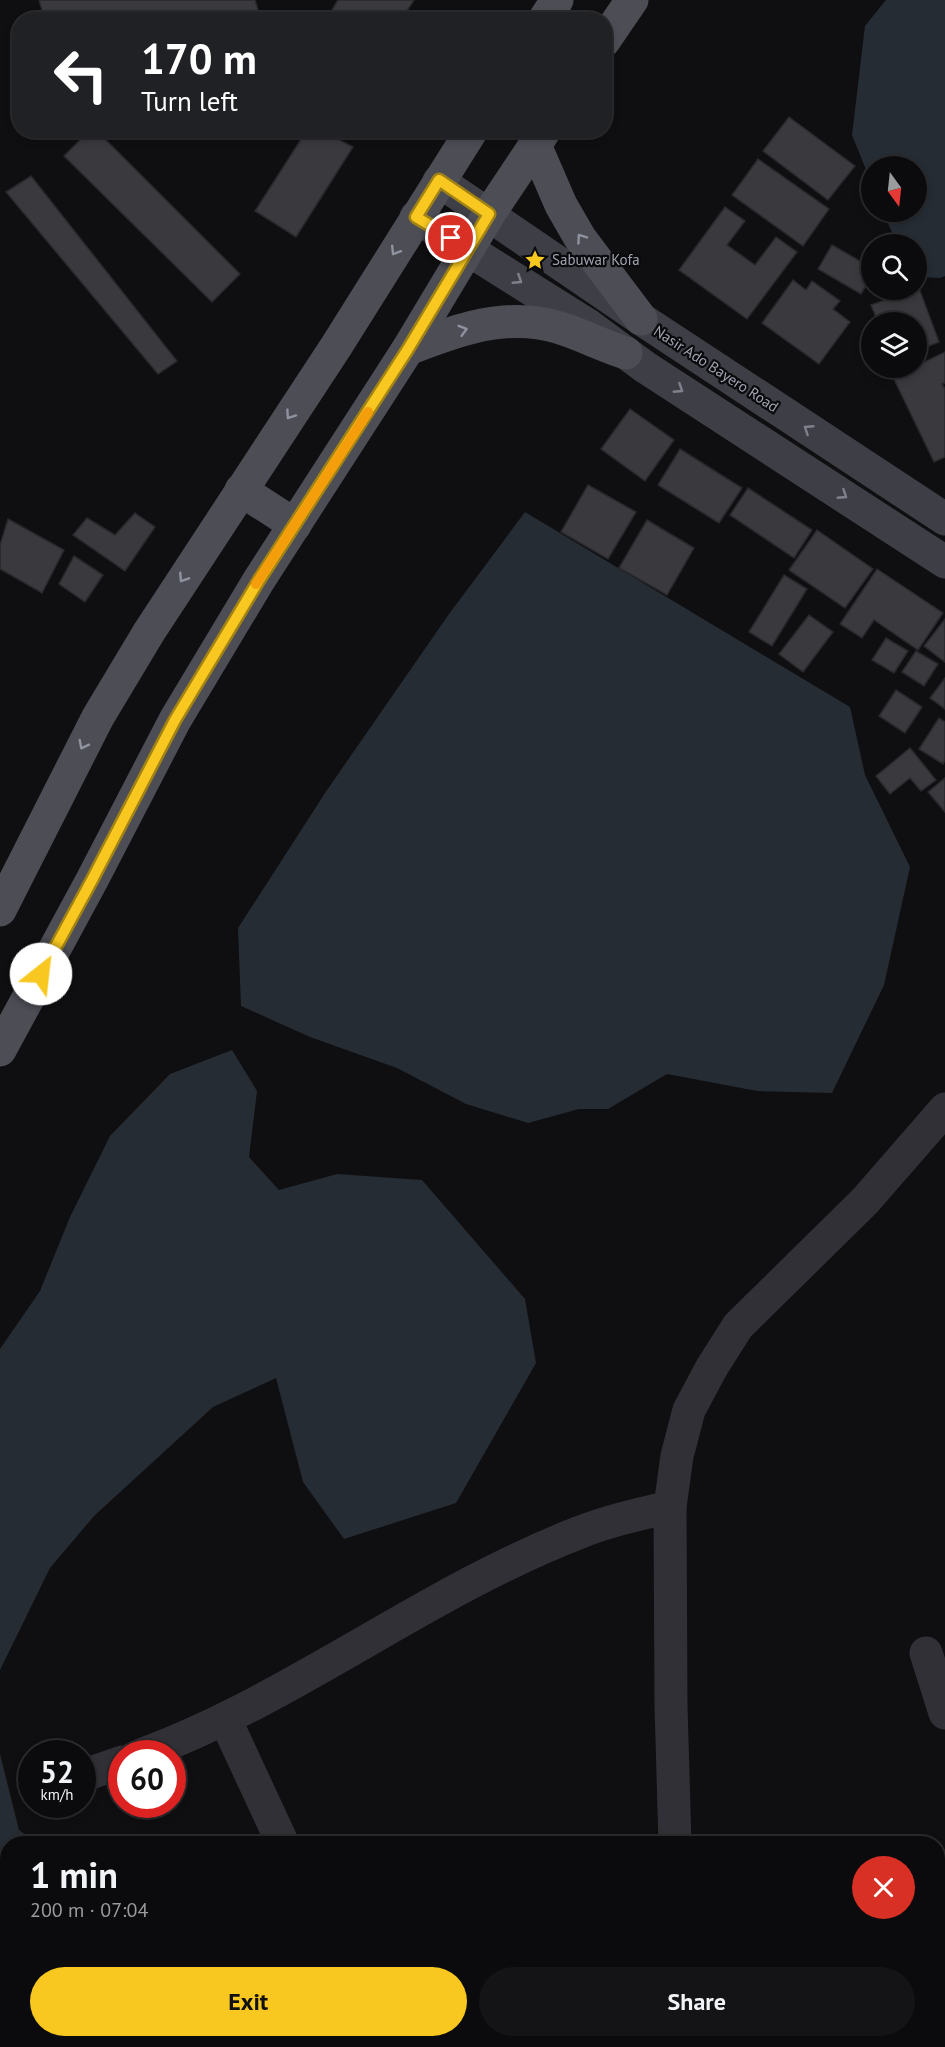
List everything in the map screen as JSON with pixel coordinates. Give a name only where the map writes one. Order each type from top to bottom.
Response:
[{"type":"main road","points":[[612,29],[632,0]]},
{"type":"main road","points":[[0,910],[98,717],[149,632],[337,345],[467,138]]},
{"type":"main road","points":[[0,1050],[175,720],[259,580],[408,349],[489,214],[540,138]]},
{"type":"main road","points":[[540,138],[561,205],[580,238],[641,319]]},
{"type":"main road","points":[[408,349],[476,327],[507,322],[539,323],[569,331],[626,353]]},
{"type":"main road","points":[[241,490],[295,525]]},
{"type":"street","name":"Nasir Ado Bayero Road","points":[[439,180],[641,319],[945,519]]},
{"type":"street","points":[[416,217],[588,325],[626,353],[945,562]]},
{"type":"street","points":[[675,1836],[671,1705],[670,1507],[677,1456],[688,1410],[738,1326],[865,1201],[945,1109]]},
{"type":"street","points":[[176,1740],[225,1719],[455,1590],[518,1559],[580,1532],[619,1519],[670,1507]]},
{"type":"street","points":[[926,1653],[945,1713]]},
{"type":"street","points":[[225,1719],[279,1836]]},
{"type":"shaded area","points":[[886,0],[945,0],[945,276],[940,278],[927,277],[927,234],[893,234],[887,222],[927,222],[927,156],[861,157],[852,135],[865,26]]},
{"type":"shaded area","points":[[525,512],[850,707],[865,775],[910,867],[884,985],[832,1093],[757,1091],[667,1074],[608,1109],[579,1109],[528,1123],[466,1104],[397,1068],[310,1037],[241,1006],[238,928],[325,793],[449,614]]},
{"type":"shaded area","points":[[232,1050],[257,1091],[249,1157],[279,1190],[337,1174],[422,1180],[525,1299],[536,1363],[456,1503],[344,1539],[303,1482],[276,1378],[213,1407],[94,1516],[50,1568],[0,1670],[0,1349],[40,1291],[70,1217],[110,1136],[170,1074]]},
{"type":"shaded area","points":[[0,1754],[19,1830],[27,1836],[0,1836]]},
{"type":"building","points":[[39,0],[255,0],[259,12],[43,12]]},
{"type":"building","points":[[338,0],[414,0],[406,12],[331,12]]},
{"type":"building","points":[[789,117],[855,166],[828,200],[763,151]]},
{"type":"building","points":[[82,138],[104,138],[240,274],[212,302],[64,156]]},
{"type":"building","points":[[302,138],[336,138],[353,147],[296,237],[255,211]]},
{"type":"building","points":[[758,159],[829,209],[803,246],[732,195]]},
{"type":"building","points":[[31,176],[177,361],[158,374],[6,192]]},
{"type":"building","points":[[725,207],[745,221],[727,245],[755,265],[776,237],[797,252],[747,319],[679,270]]},
{"type":"building","points":[[832,245],[861,262],[861,294],[818,269]]},
{"type":"building","points":[[793,280],[806,290],[812,281],[840,301],[833,309],[850,322],[819,364],[762,323]]},
{"type":"building","points":[[885,300],[923,300],[939,342],[927,347],[927,312],[874,312],[871,305]]},
{"type":"building","points":[[945,352],[945,383],[942,384],[945,389],[945,457],[934,462],[893,378],[927,378],[927,361]]},
{"type":"building","points":[[630,409],[674,440],[645,481],[601,449]]},
{"type":"building","points":[[680,449],[742,488],[719,523],[658,485]]},
{"type":"building","points":[[588,485],[636,512],[608,559],[561,532]]},
{"type":"building","points":[[748,488],[812,530],[794,558],[730,515]]},
{"type":"building","points":[[135,513],[155,527],[125,571],[73,535],[87,518],[115,535]]},
{"type":"building","points":[[8,519],[64,550],[42,593],[0,569],[0,545]]},
{"type":"building","points":[[647,520],[694,548],[667,595],[619,568]]},
{"type":"building","points":[[817,530],[873,569],[845,608],[789,570]]},
{"type":"building","points":[[74,556],[103,575],[85,602],[59,584]]},
{"type":"building","points":[[877,569],[943,613],[918,650],[874,620],[862,638],[840,624]]},
{"type":"building","points":[[784,575],[807,589],[772,646],[749,632]]},
{"type":"building","points":[[809,615],[833,632],[803,672],[779,654]]},
{"type":"building","points":[[945,619],[945,662],[924,646]]},
{"type":"building","points":[[886,638],[908,651],[894,673],[872,660]]},
{"type":"building","points":[[916,651],[938,664],[924,686],[902,672]]},
{"type":"building","points":[[945,678],[945,709],[930,698]]},
{"type":"building","points":[[896,690],[922,707],[905,733],[879,716]]},
{"type":"building","points":[[939,718],[945,722],[945,760],[943,764],[919,749]]},
{"type":"building","points":[[910,748],[936,780],[921,791],[910,778],[890,794],[876,776]]},
{"type":"building","points":[[945,778],[945,812],[928,792]]},
{"type":"slow traffic","points":[[256,584],[368,412]]},
{"type":"place","name":"Sabuwar Kofa","points":[[535,260]]},
{"type":"route","points":[[41,974],[175,720],[259,580],[408,349],[489,214],[439,180],[416,217],[451,238]]}]
